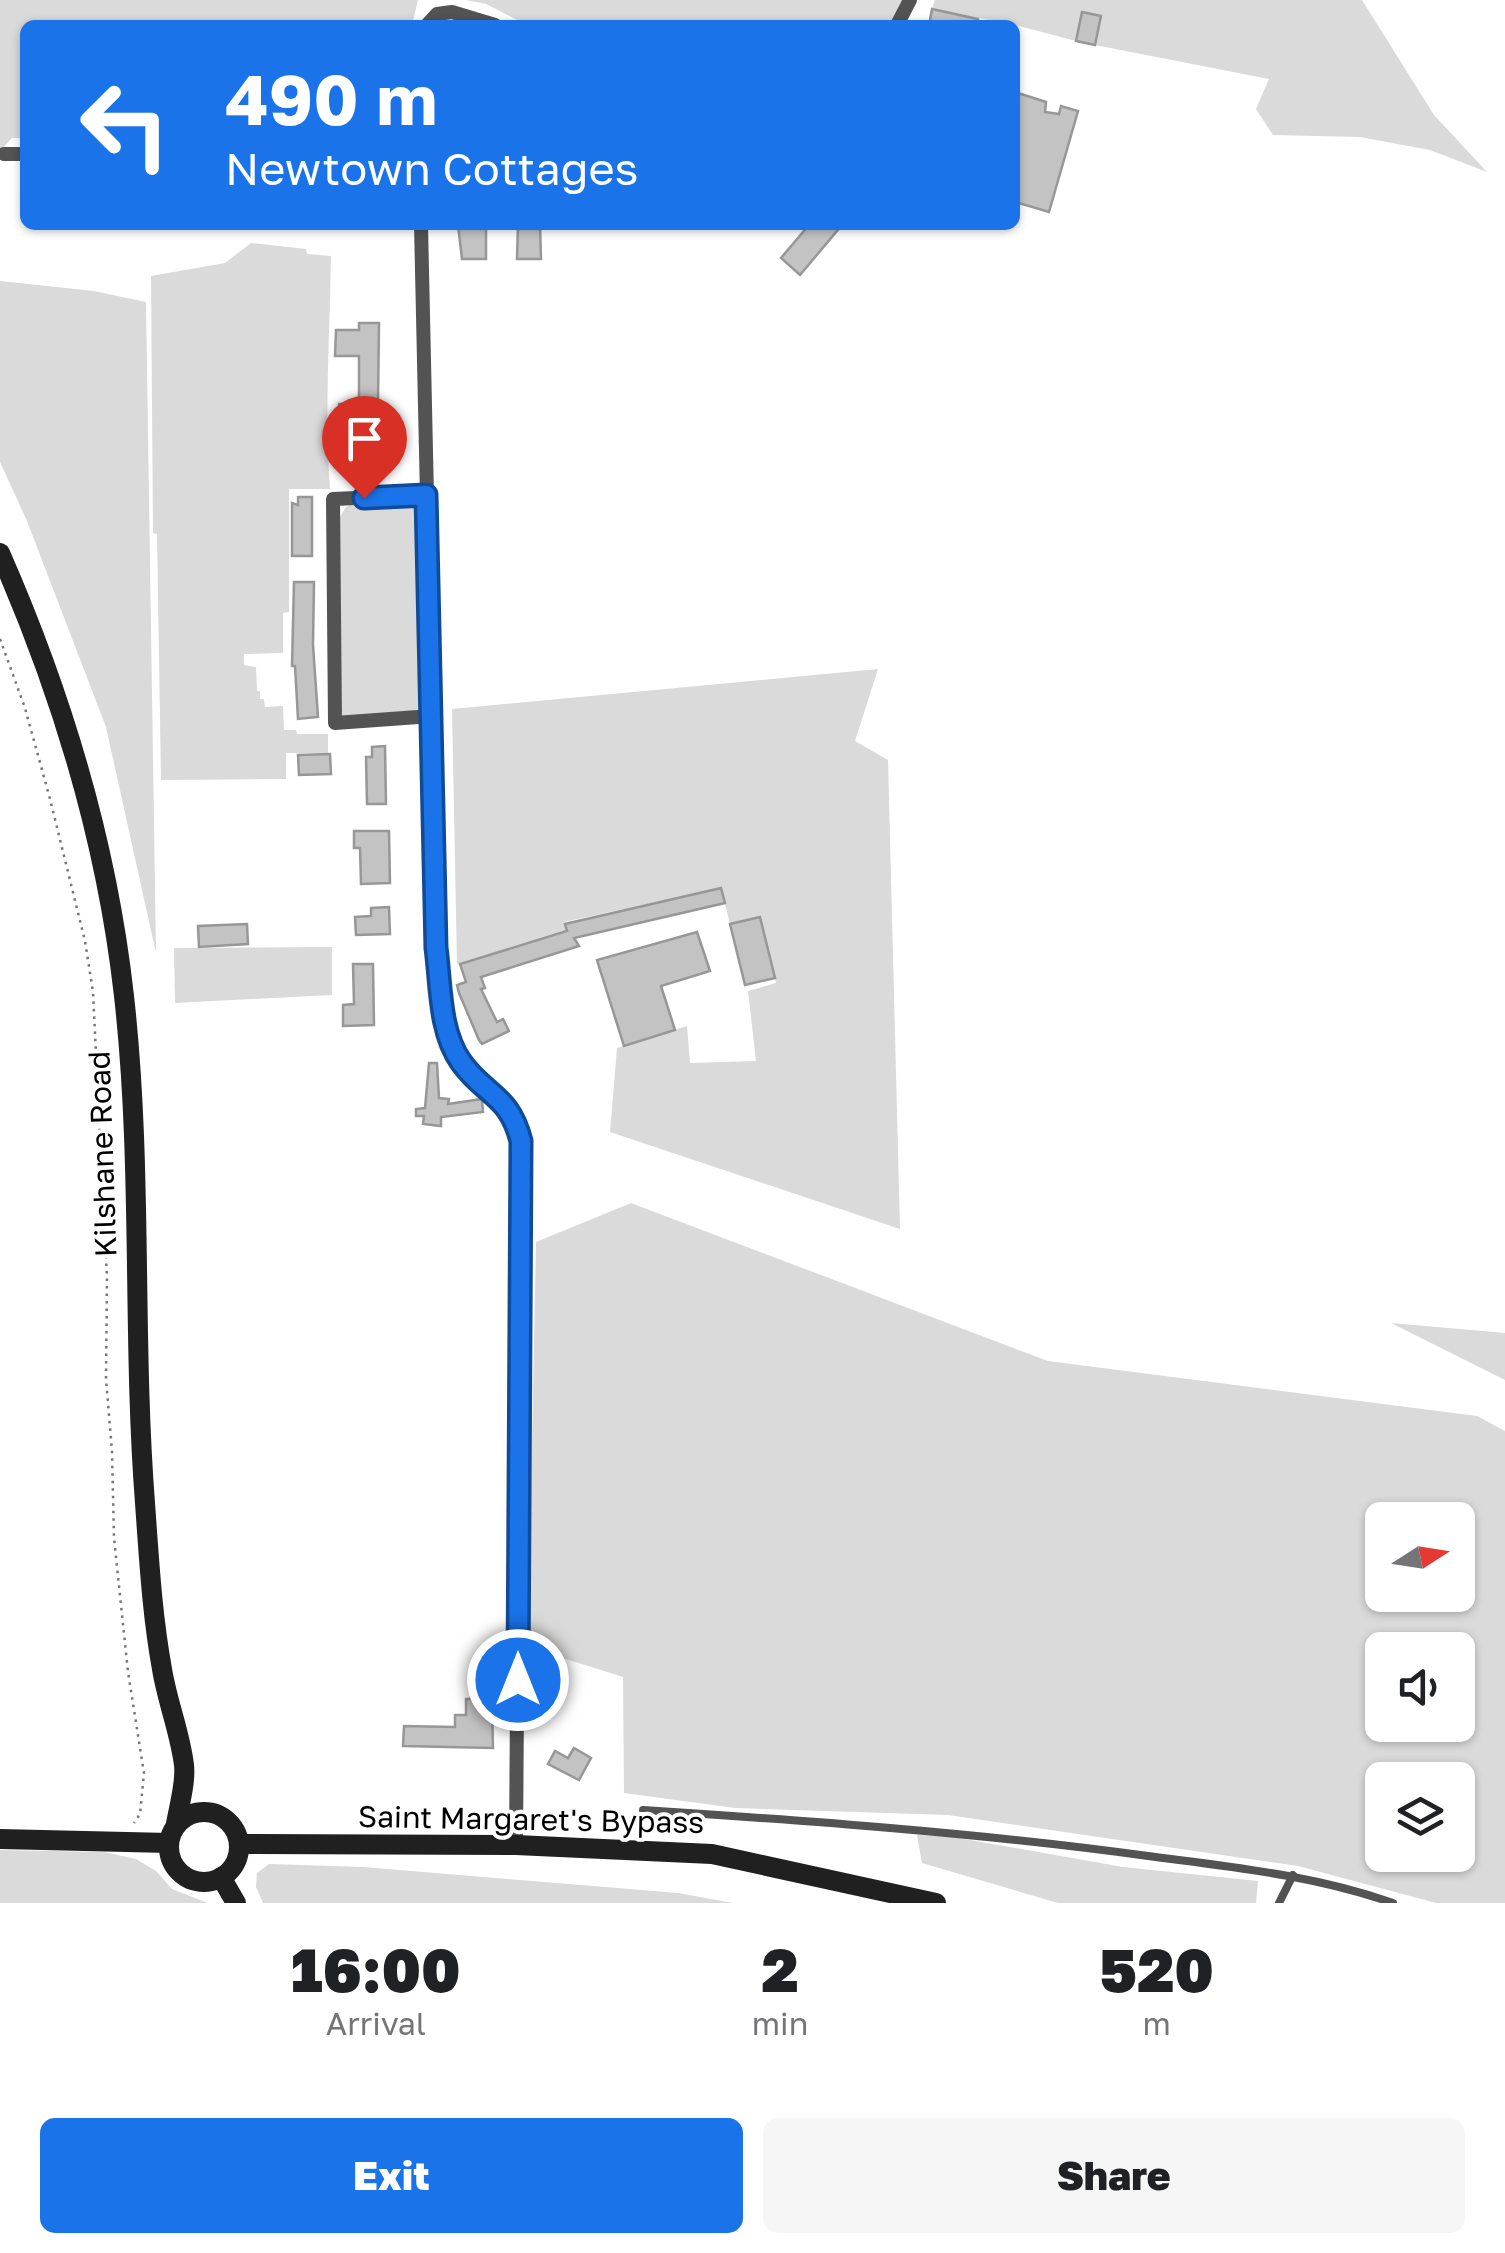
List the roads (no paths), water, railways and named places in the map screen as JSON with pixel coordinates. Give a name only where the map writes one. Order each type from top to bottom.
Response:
[{"type":"street","points":[[432,20],[437,14],[452,12],[478,20]]},
{"type":"street","points":[[4,154],[20,154]]},
{"type":"street","points":[[421,230],[436,948],[448,1034],[462,1062],[515,1116],[521,1141],[516,1845]]},
{"type":"street","points":[[426,495],[333,500],[335,723],[432,716]]},
{"type":"street","name":"Kilshane Road","points":[[0,553],[56,694],[103,863],[124,994],[130,1067],[142,1475],[162,1669],[184,1768],[214,1813]]},
{"type":"street","name":"Kilshane Road","points":[[172,1834],[184,1768]]},
{"type":"street","points":[[0,1839],[110,1841],[172,1834],[192,1813],[214,1813],[231,1824],[239,1844],[235,1863],[221,1878],[189,1879],[173,1864],[172,1834]]},
{"type":"street","name":"Saint Margaret's Bypass","points":[[239,1844],[516,1845],[712,1854],[936,1903]]},
{"type":"street","points":[[221,1878],[236,1903]]},
{"type":"lane","points":[[642,1810],[912,1827],[1293,1875],[1393,1903]]},
{"type":"lane","points":[[1279,1903],[1293,1875]]}]
